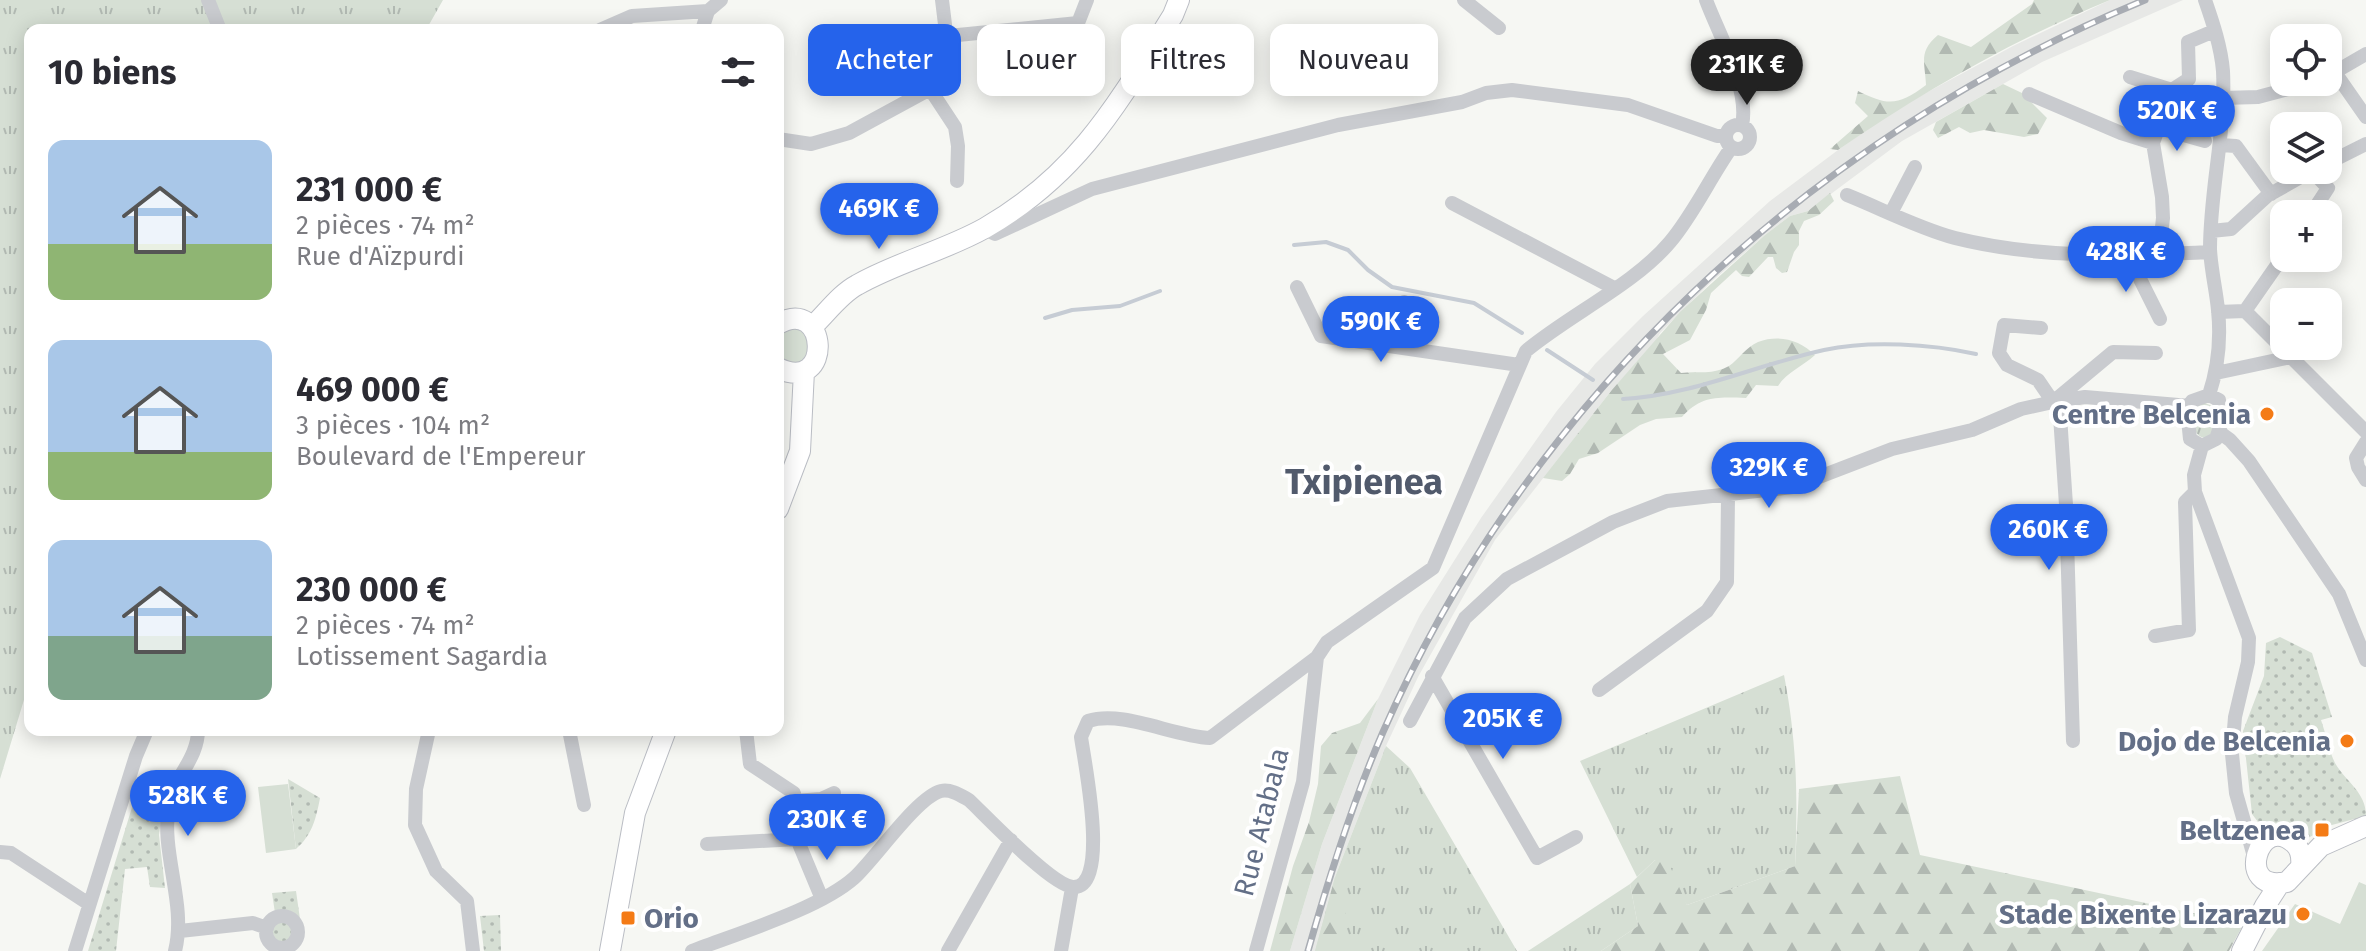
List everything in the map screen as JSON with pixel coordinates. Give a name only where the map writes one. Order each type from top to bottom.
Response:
[{"type":"main road","points":[[812,327],[854,287],[984,229],[1042,189],[1089,143],[1133,78],[1179,0]]},
{"type":"main road","points":[[784,320],[800,320],[812,327],[820,349],[815,362],[804,371],[792,373],[784,370]]},
{"type":"main road","points":[[784,493],[800,451],[804,371]]},
{"type":"main road","points":[[608,946],[635,813],[664,736]]},
{"type":"main road","points":[[2266,874],[2293,878],[2321,846],[2366,826]]},
{"type":"main road","points":[[2242,951],[2265,906],[2266,874],[2256,853],[2264,842],[2276,837],[2287,838],[2297,846],[2301,867]]},
{"type":"main road","points":[[2297,846],[2321,846]]},
{"type":"street","points":[[208,0],[218,24]]},
{"type":"street","points":[[704,24],[708,11],[721,0]]},
{"type":"street","points":[[942,0],[946,24]]},
{"type":"street","points":[[961,35],[1078,23],[1087,0]]},
{"type":"street","points":[[1464,0],[1499,28]]},
{"type":"street","points":[[1706,0],[1742,93],[1742,125]]},
{"type":"street","points":[[2205,2],[2223,70],[2223,98],[2212,143],[2210,252],[2218,312],[2216,373],[2209,395]]},
{"type":"street","points":[[614,24],[632,16],[708,11]]},
{"type":"street","points":[[2159,254],[2163,208],[2153,143],[2172,90],[2189,79],[2188,42],[2214,31]]},
{"type":"street","points":[[2342,69],[2366,54]]},
{"type":"street","points":[[2130,77],[2172,90]]},
{"type":"street","points":[[2342,87],[2366,117]]},
{"type":"street","points":[[692,951],[822,899],[854,878],[926,799],[944,790],[969,800],[1050,877],[1072,888],[1083,885],[1091,876],[1095,846],[1081,737],[1088,721],[1104,716],[1191,737],[1210,738],[1317,657],[1327,642],[1433,568],[1526,351],[1554,327],[1640,271],[1671,242],[1728,142],[1729,129],[1742,125],[1751,136],[1744,148],[1728,142],[1717,136],[1628,105],[1512,90],[1497,91],[1462,102],[1349,122],[1092,189],[995,234],[984,229]]},
{"type":"street","points":[[2029,94],[2121,133],[2153,143]]},
{"type":"street","points":[[2223,98],[2270,94]]},
{"type":"street","points":[[784,140],[811,144],[849,133],[917,96]]},
{"type":"street","points":[[935,96],[955,127],[957,181]]},
{"type":"street","points":[[2159,128],[2212,143],[2236,146],[2271,194]]},
{"type":"street","points":[[2342,156],[2366,144]]},
{"type":"street","points":[[1891,213],[1915,167]]},
{"type":"street","points":[[2211,231],[2231,229],[2271,194],[2288,184]]},
{"type":"street","points":[[1847,195],[1952,237],[2032,253],[2137,255],[2210,252]]},
{"type":"street","points":[[1452,203],[1614,288]]},
{"type":"street","points":[[2137,255],[2140,279],[2160,319]]},
{"type":"street","points":[[2245,311],[2272,272]]},
{"type":"street","points":[[1297,287],[1321,336],[1519,365]]},
{"type":"street","points":[[1399,347],[1404,302]]},
{"type":"street","points":[[2218,312],[2245,311],[2270,336]]},
{"type":"street","points":[[2041,328],[2004,325],[1999,353],[2007,365],[2038,380],[2056,401],[2066,505],[2073,741]]},
{"type":"street","points":[[2056,401],[2113,352],[2156,353]]},
{"type":"street","points":[[2216,373],[2277,360]]},
{"type":"street","points":[[2294,360],[2366,432]]},
{"type":"street","points":[[2202,446],[2190,439],[2188,433],[2190,406],[2198,397],[2209,395],[2214,396],[2221,405],[2219,432],[2216,439],[2202,446],[2194,475],[2195,492],[2249,638],[2248,662],[2232,735],[2236,793],[2266,874]]},
{"type":"street","points":[[1410,721],[1465,618],[1507,579],[1613,522],[1667,501],[1793,487],[1892,449],[1972,430],[2021,409],[2056,401],[2085,397],[2190,406]]},
{"type":"street","points":[[2219,432],[2249,461],[2339,594],[2366,660]]},
{"type":"street","points":[[2366,442],[2356,458],[2366,480]]},
{"type":"street","points":[[2155,636],[2189,630],[2185,502],[2195,492]]},
{"type":"street","points":[[1599,690],[1707,611],[1727,582],[1728,496]]},
{"type":"street","name":"Rue Atabala","points":[[1256,951],[1303,782],[1317,657]]},
{"type":"street","points":[[1432,676],[1537,858],[1576,837]]},
{"type":"street","points":[[75,951],[144,736]]},
{"type":"street","points":[[175,951],[180,931],[168,828],[169,802],[195,752],[197,736]]},
{"type":"street","points":[[428,736],[416,789],[415,825],[436,871],[467,901],[473,951]]},
{"type":"street","points":[[570,736],[584,805]]},
{"type":"street","points":[[747,736],[750,764],[794,793],[797,839],[822,899]]},
{"type":"street","points":[[795,801],[821,799],[834,793]]},
{"type":"street","points":[[2242,814],[2255,826],[2276,837]]},
{"type":"street","points":[[707,844],[797,839]]},
{"type":"street","points":[[948,951],[1011,840]]},
{"type":"street","points":[[0,852],[11,853],[89,904]]},
{"type":"street","points":[[1061,951],[1072,888]]},
{"type":"street","points":[[180,931],[253,923],[267,928]]},
{"type":"shaded area","points":[[2110,0],[2183,0],[2042,62],[1902,141],[1808,211],[1790,216],[1765,235],[1710,283],[1660,333],[1495,540],[1418,677],[1386,746],[1335,877],[1315,951],[1290,951],[1322,844],[1378,699],[1420,615],[1481,518],[1556,412],[1595,364],[1643,316],[1770,201],[1838,150],[1898,108],[2013,46]]},
{"type":"green space","points":[[0,0],[443,0],[429,24],[24,24],[24,700],[0,779]]},
{"type":"green space","points":[[2034,0],[2110,0],[2004,49],[1936,87],[1838,150],[1830,149],[1868,116],[1855,103],[1858,91],[1893,102],[1908,97],[1926,85],[1925,52],[1938,35],[1971,47]]},
{"type":"green space","points":[[2003,84],[2022,93],[2047,118],[2038,134],[2024,137],[1984,130],[1970,133],[1959,127],[1938,138],[1933,130],[1936,122]]},
{"type":"green space","points":[[1830,193],[1834,201],[1819,215],[1804,221],[1799,231],[1799,245],[1787,272],[1782,273],[1776,268],[1773,257],[1768,257],[1749,277],[1742,276],[1736,270],[1711,293],[1690,340],[1663,354],[1681,373],[1723,369],[1754,344],[1766,340],[1796,342],[1815,355],[1778,386],[1756,385],[1746,398],[1703,401],[1682,417],[1656,419],[1640,425],[1598,453],[1579,459],[1562,481],[1543,478],[1611,391],[1680,312],[1765,235],[1790,216],[1808,211]]},
{"type":"green space","points":[[800,320],[815,362],[784,367],[784,323]]},
{"type":"green space","points":[[2205,403],[2217,413],[2211,435],[2204,438],[2196,433],[2194,420],[2198,405]]},
{"type":"green space","points":[[2280,637],[2312,653],[2332,717],[2321,720],[2331,753],[2339,770],[2363,800],[2366,816],[2328,826],[2305,840],[2289,829],[2272,829],[2258,822],[2252,814],[2243,731],[2264,676],[2266,643]]},
{"type":"green space","points":[[1784,675],[1796,770],[1795,866],[1687,905],[1655,860],[1637,877],[1580,761]]},
{"type":"green space","points":[[1378,699],[1322,844],[1290,951],[1270,951],[1293,866],[1309,822],[1318,784],[1321,746],[1332,733],[1360,723]]},
{"type":"green space","points":[[1386,746],[1410,768],[1517,951],[1315,951],[1335,877]]},
{"type":"green space","points":[[1900,776],[1920,855],[2216,918],[2252,908],[2229,951],[1601,951],[1638,926],[1630,884],[1655,860],[1669,864],[1687,905],[1795,866],[1799,789]]},
{"type":"green space","points":[[288,779],[320,798],[312,826],[296,849]]},
{"type":"green space","points":[[288,784],[296,849],[266,853],[258,787]]},
{"type":"green space","points":[[137,791],[163,801],[159,835],[165,888],[150,887],[147,867],[125,869],[116,951],[88,951]]},
{"type":"green space","points":[[1335,877],[1348,882],[1345,917],[1337,951],[1315,951]]},
{"type":"green space","name":"Stade Bixente Lizarazu","points":[[2359,882],[2366,885],[2366,951],[2262,951],[2295,904],[2340,924]]},
{"type":"green space","points":[[1630,884],[1638,926],[1601,951],[1528,951]]},
{"type":"green space","points":[[296,891],[301,926],[295,918],[275,913],[272,893]]},
{"type":"green space","points":[[500,915],[501,951],[484,951],[480,916]]},
{"type":"green space","points":[[283,921],[291,924],[294,932],[291,940],[283,943],[275,940],[272,932],[275,924]]},
{"type":"waterway","points":[[1294,245],[1326,242],[1348,250],[1368,270],[1392,287],[1474,303],[1522,333]]},
{"type":"waterway","points":[[1045,318],[1072,310],[1120,306],[1160,291]]},
{"type":"waterway","points":[[1623,399],[1674,392],[1799,356],[1842,347],[1900,344],[1976,354]]},
{"type":"waterway","points":[[1547,350],[1593,380]]},
{"type":"railway","points":[[1308,951],[1361,786],[1383,732],[1444,610],[1517,496],[1600,390],[1693,292],[1795,204],[1905,126],[2022,57],[2145,0]]},
{"type":"place","name":"Centre Belcenia","points":[[2267,414]]},
{"type":"place","name":"Dojo de Belcenia","points":[[2347,741]]},
{"type":"place","name":"Beltzenea","points":[[2322,830]]},
{"type":"place","name":"Stade Bixente Lizarazu","points":[[2303,914]]},
{"type":"place","name":"Orio","points":[[628,918]]},
{"type":"district","name":"Txipienea","points":[[1364,481]]}]
